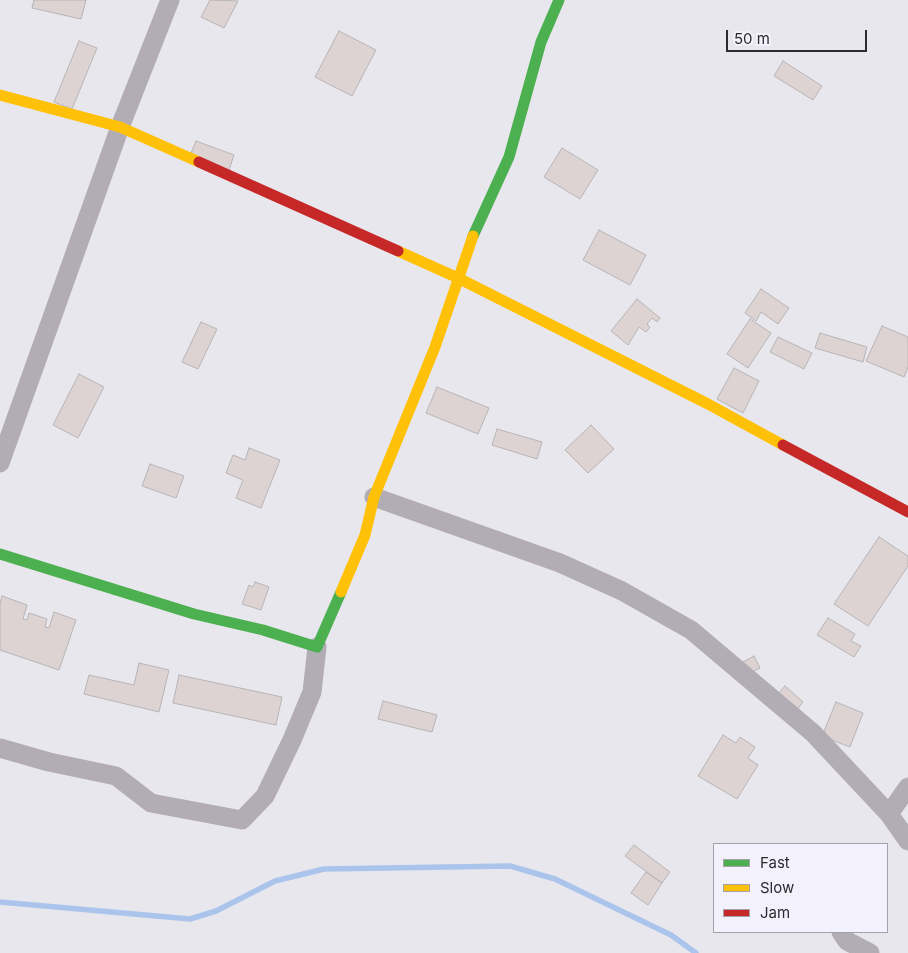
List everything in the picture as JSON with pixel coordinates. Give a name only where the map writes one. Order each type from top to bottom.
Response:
[{"type":"street","points":[[0,463],[120,126],[170,0]]},
{"type":"street","points":[[0,748],[50,762],[116,776],[151,804],[242,820],[265,796],[292,740],[312,692],[317,647],[365,535],[374,497],[435,346],[471,240],[509,157],[541,42],[559,0]]},
{"type":"street","points":[[0,95],[120,126],[458,278],[708,404],[908,512]]},
{"type":"street","points":[[374,497],[560,563],[622,591],[691,630],[813,733],[888,814],[908,841]]},
{"type":"street","points":[[0,554],[194,614],[263,630],[317,647]]},
{"type":"street","points":[[888,814],[908,788]]},
{"type":"street","points":[[842,933],[847,940],[870,953]]},
{"type":"building","points":[[34,0],[86,0],[81,19],[32,8]]},
{"type":"building","points":[[210,0],[238,1],[224,28],[201,17]]},
{"type":"building","points":[[339,31],[376,50],[352,96],[315,77]]},
{"type":"building","points":[[79,41],[97,48],[72,109],[54,102]]},
{"type":"building","points":[[783,61],[822,86],[813,100],[774,76]]},
{"type":"building","points":[[196,141],[234,155],[228,173],[189,158]]},
{"type":"building","points":[[562,148],[598,170],[580,199],[544,177]]},
{"type":"building","points":[[599,230],[646,255],[630,285],[583,260]]},
{"type":"building","points":[[761,289],[789,308],[778,324],[761,312],[756,321],[745,313]]},
{"type":"building","points":[[637,299],[660,318],[657,322],[652,318],[647,324],[650,327],[646,332],[639,327],[628,345],[611,331]]},
{"type":"building","points":[[750,319],[771,333],[748,368],[727,354]]},
{"type":"building","points":[[201,322],[217,329],[198,369],[182,362]]},
{"type":"building","points":[[882,326],[908,337],[908,367],[904,377],[866,361]]},
{"type":"building","points":[[820,333],[867,347],[863,362],[815,348]]},
{"type":"building","points":[[778,337],[812,353],[804,369],[770,352]]},
{"type":"building","points":[[734,368],[759,381],[743,413],[717,399]]},
{"type":"building","points":[[79,374],[104,387],[78,438],[53,425]]},
{"type":"building","points":[[437,387],[489,408],[478,434],[426,413]]},
{"type":"building","points":[[591,425],[614,449],[588,473],[565,450]]},
{"type":"building","points":[[497,429],[542,442],[537,459],[492,445]]},
{"type":"building","points":[[249,448],[280,460],[261,508],[236,498],[243,480],[226,473],[233,455],[245,460]]},
{"type":"building","points":[[150,464],[184,476],[176,498],[142,486]]},
{"type":"building","points":[[879,537],[908,556],[908,566],[868,626],[834,604]]},
{"type":"building","points":[[255,582],[269,587],[261,610],[242,604],[249,585],[253,587]]},
{"type":"building","points":[[2,596],[27,605],[23,619],[27,620],[29,613],[47,619],[45,627],[49,628],[54,612],[76,620],[59,670],[0,650],[0,603]]},
{"type":"building","points":[[828,618],[855,634],[851,641],[861,646],[854,657],[817,635]]},
{"type":"building","points":[[754,656],[760,668],[738,680],[732,668]]},
{"type":"building","points":[[139,663],[169,670],[159,712],[84,694],[89,675],[134,685]]},
{"type":"building","points":[[179,675],[282,697],[276,725],[173,703]]},
{"type":"building","points":[[785,686],[803,702],[795,712],[776,696]]},
{"type":"building","points":[[383,701],[437,715],[432,732],[378,719]]},
{"type":"building","points":[[836,702],[863,713],[850,747],[822,736]]},
{"type":"building","points":[[723,735],[736,743],[740,737],[755,747],[748,758],[758,765],[737,799],[698,776]]},
{"type":"building","points":[[634,845],[670,872],[662,883],[625,856]]},
{"type":"building","points":[[646,872],[662,883],[648,905],[631,893]]},
{"type":"waterway","points":[[0,902],[190,919],[216,911],[275,881],[324,869],[510,866],[555,879],[671,935],[696,953]]},
{"type":"traffic: fast","points":[[473,236],[509,157],[541,42],[559,0]]},
{"type":"traffic: fast","points":[[0,554],[194,614],[263,630],[317,647],[341,592]]},
{"type":"traffic: slow","points":[[0,95],[120,127],[199,162]]},
{"type":"traffic: slow","points":[[341,592],[365,535],[374,497],[435,347],[473,236]]},
{"type":"traffic: slow","points":[[398,251],[458,278],[708,404],[783,445]]},
{"type":"traffic: jam","points":[[199,162],[398,251]]},
{"type":"traffic: jam","points":[[783,445],[908,512]]}]
